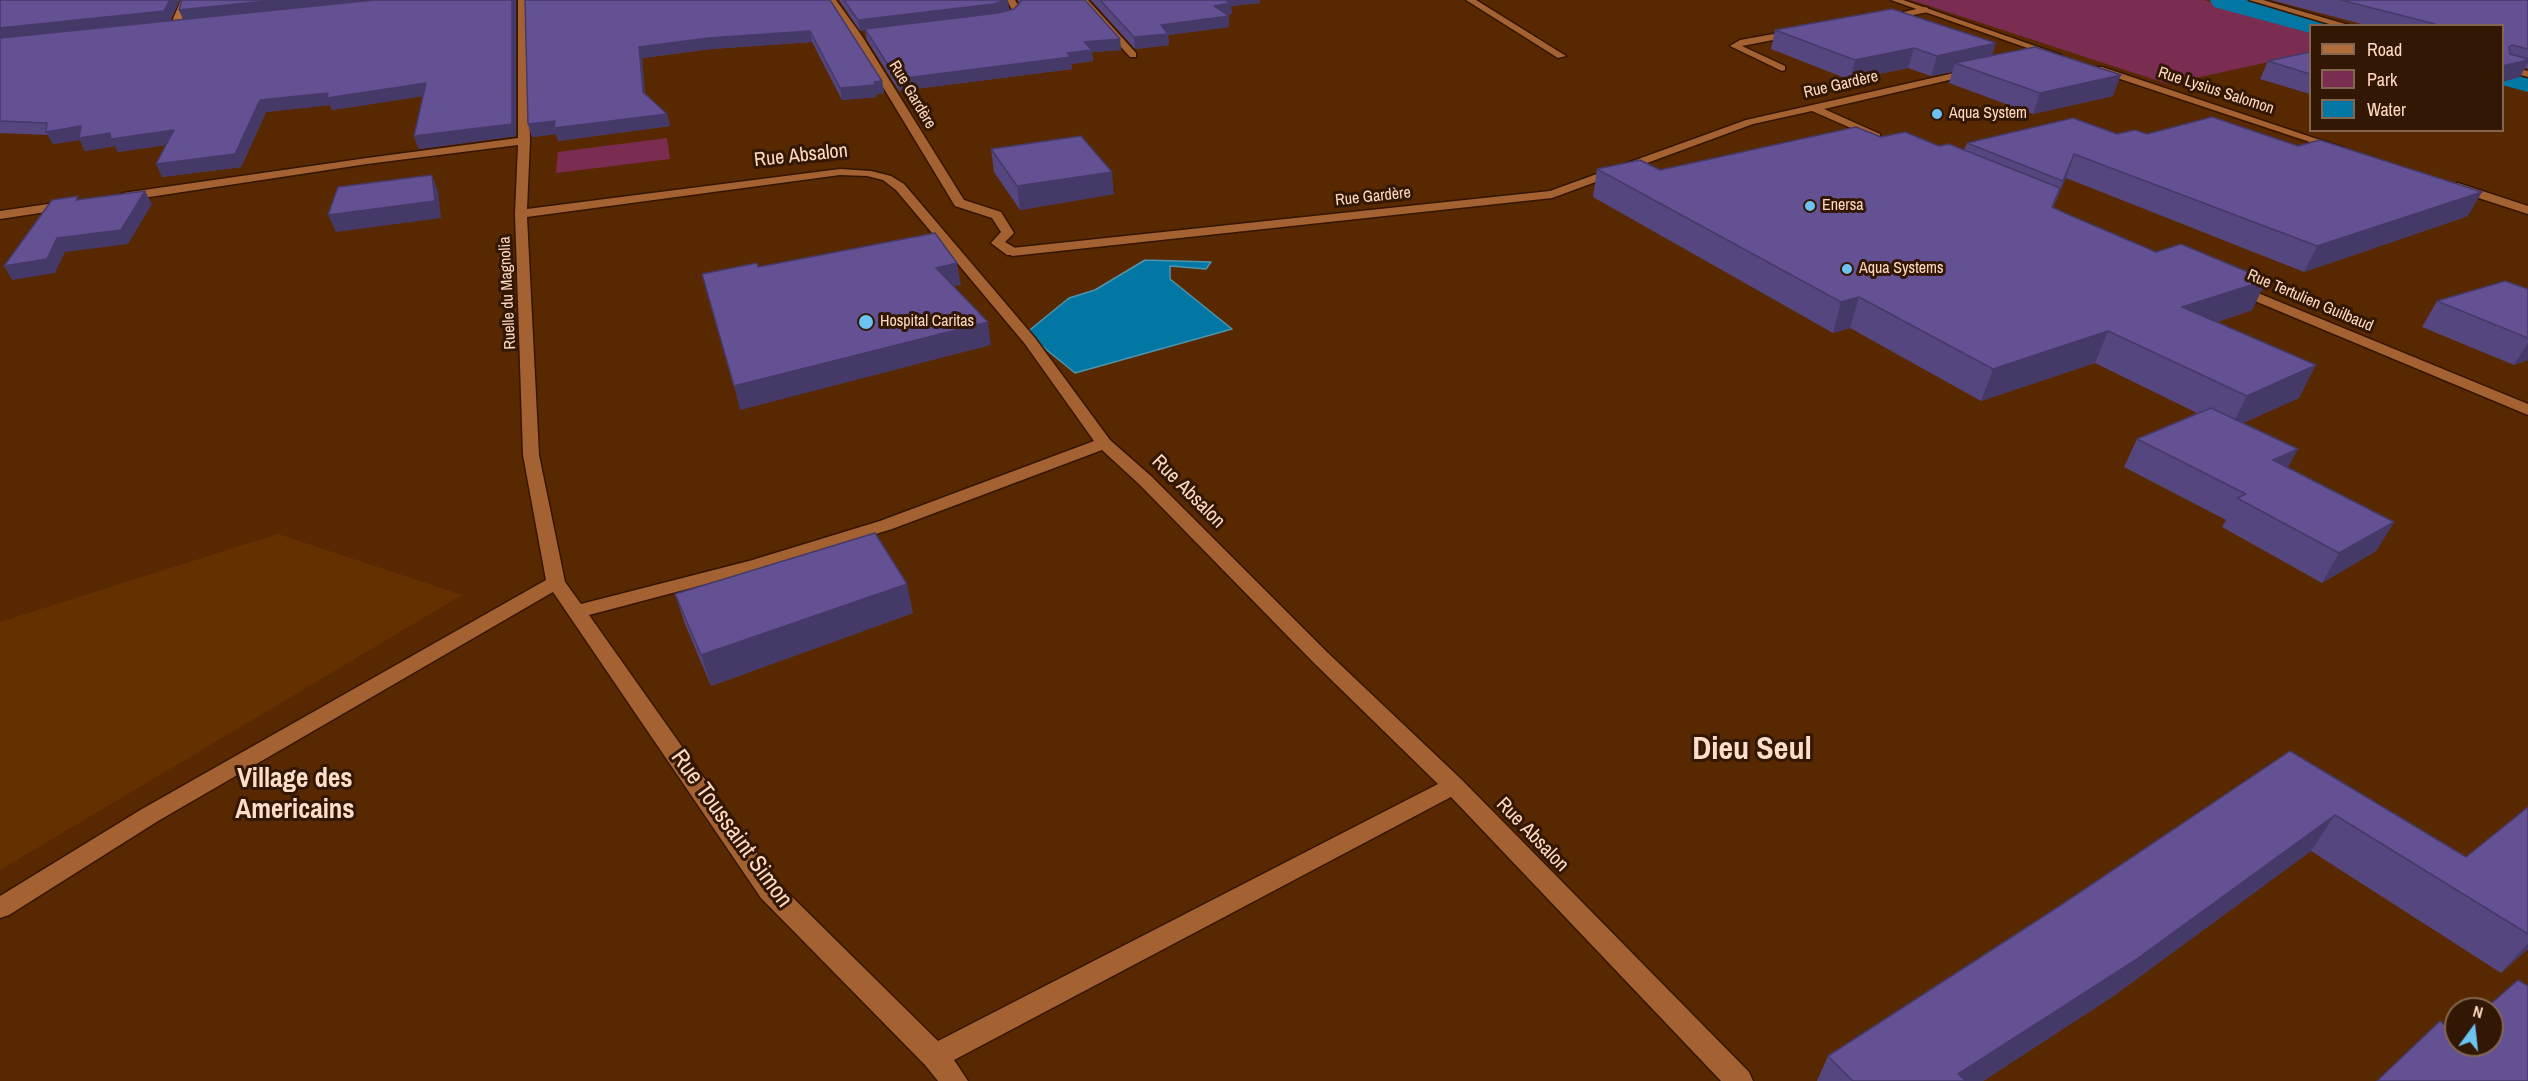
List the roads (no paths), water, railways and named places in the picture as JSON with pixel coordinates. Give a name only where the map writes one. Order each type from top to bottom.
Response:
[{"type":"main road","points":[[174,28],[185,0]]},
{"type":"street","name":"Ruelle du Magnolia","points":[[522,0],[524,141],[521,214],[531,455],[556,582]]},
{"type":"street","name":"Rue Gardère","points":[[832,0],[863,35],[958,203],[997,215],[1008,233],[997,243],[1012,252],[1552,194],[1750,122],[1984,69]]},
{"type":"street","points":[[984,22],[1012,15],[1017,10],[1011,0]]},
{"type":"street","points":[[1083,0],[1133,56]]},
{"type":"street","points":[[1470,0],[1561,56]]},
{"type":"street","points":[[1895,0],[2067,58]]},
{"type":"street","points":[[2253,0],[2341,24]]},
{"type":"street","points":[[1875,19],[1925,10]]},
{"type":"street","points":[[1886,17],[1908,25]]},
{"type":"street","points":[[1782,68],[1735,46],[1740,43],[1807,31]]},
{"type":"street","points":[[2030,59],[2053,54]]},
{"type":"street","name":"Rue Lysius Salomon","points":[[2088,65],[2350,152]]},
{"type":"street","points":[[2504,68],[2528,74]]},
{"type":"street","points":[[1814,108],[1887,141]]},
{"type":"street","points":[[113,199],[367,160],[524,141]]},
{"type":"street","name":"Rue Absalon","points":[[521,214],[840,172],[867,173],[886,178],[900,187],[1030,341],[1104,443],[1146,481],[1320,657],[1454,786],[1739,1081]]},
{"type":"street","points":[[2450,184],[2528,210]]},
{"type":"street","points":[[0,215],[78,204]]},
{"type":"street","name":"Rue Tertulien Guilbaud","points":[[2228,284],[2528,410]]},
{"type":"street","points":[[576,612],[756,565],[886,525],[1104,443]]},
{"type":"street","points":[[0,908],[150,815],[556,582]]},
{"type":"street","name":"Rue Toussaint Simon","points":[[556,582],[770,891],[935,1056],[954,1081]]},
{"type":"street","points":[[935,1056],[1454,786]]},
{"type":"water","points":[[1145,260],[1211,262],[1206,269],[1170,266],[1170,279],[1232,329],[1075,373],[1026,333],[1069,298],[1095,290]]},
{"type":"waterway","points":[[2225,0],[2313,24]]},
{"type":"waterway","points":[[2504,75],[2528,81]]},
{"type":"place","name":"Aqua System","points":[[1937,114]]},
{"type":"place","name":"Enersa","points":[[1810,206]]},
{"type":"place","name":"Aqua Systems","points":[[1847,269]]},
{"type":"place","name":"Hospital Caritas","points":[[866,322]]},
{"type":"district","name":"Dieu Seul","points":[[1752,750]]},
{"type":"district","name":"Village des Americains","points":[[295,796]]}]
